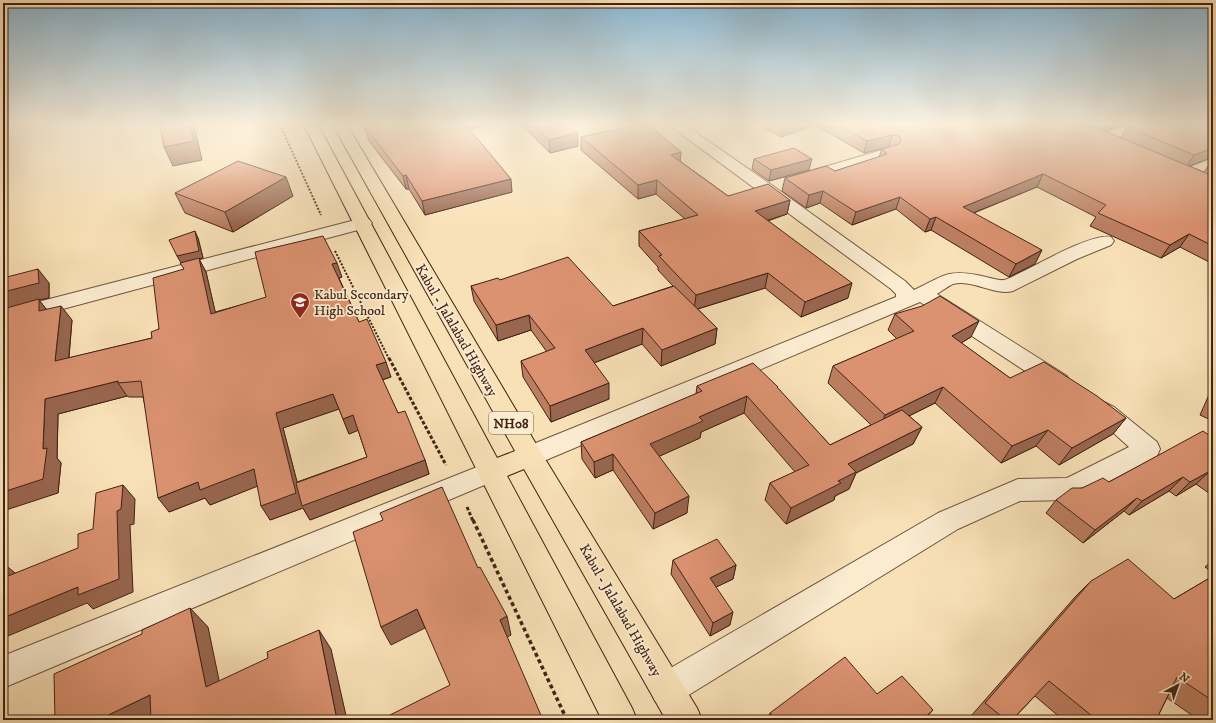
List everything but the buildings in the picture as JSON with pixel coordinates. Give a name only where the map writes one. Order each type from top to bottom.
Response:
[{"type":"highway","name":"NH08","points":[[329,159],[620,720]]},
{"type":"highway","name":"Kabul - Jalalabad Highway","points":[[359,159],[530,456],[685,720]]},
{"type":"highway","points":[[492,471],[530,456]]},
{"type":"street","points":[[667,689],[948,521],[1018,490],[1070,489],[1148,449],[1106,413],[915,297],[906,293],[780,185],[734,159]]},
{"type":"street","points":[[780,185],[867,159]]},
{"type":"street","points":[[1206,183],[1179,171],[1213,164]]},
{"type":"street","points":[[3,318],[363,223]]},
{"type":"street","points":[[530,456],[915,297],[949,279],[983,280],[1006,287],[1070,255],[1105,241]]},
{"type":"street","points":[[3,672],[492,471]]},
{"type":"path","points":[[295,159],[326,227],[326,232],[362,305],[457,485],[567,720]]},
{"type":"place","name":"Kabul Secondary High School","points":[[300,319]]}]
